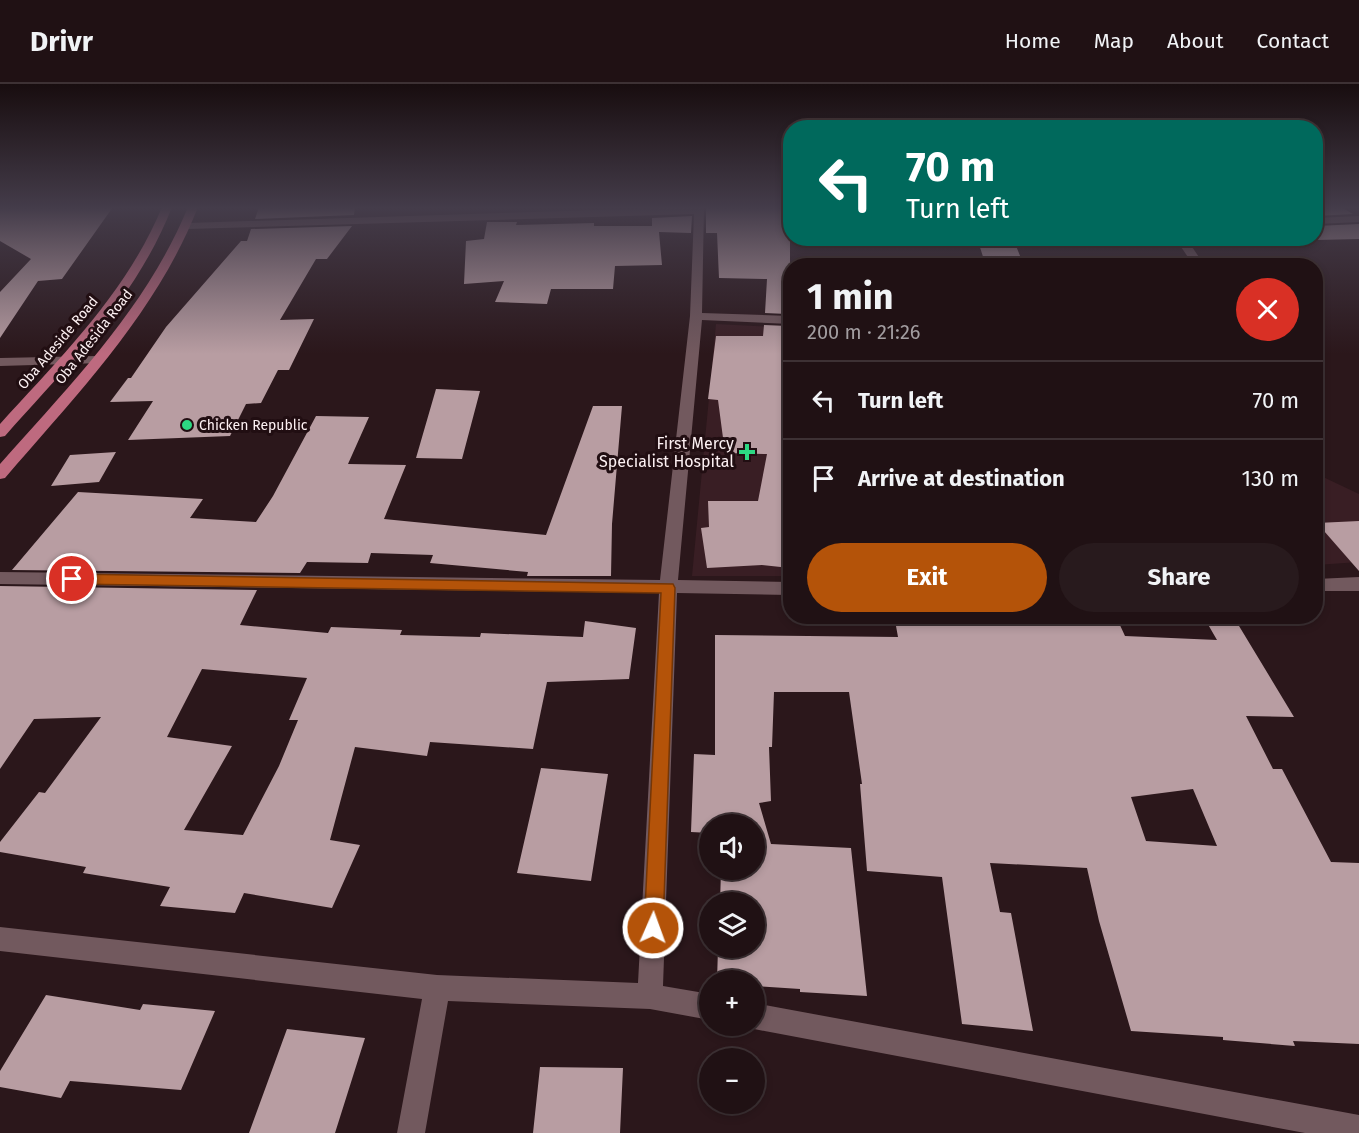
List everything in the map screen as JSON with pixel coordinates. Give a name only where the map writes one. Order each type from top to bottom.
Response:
[{"type":"main road","name":"Oba Adeside Road","points":[[0,433],[108,308],[145,256]]},
{"type":"main road","name":"Oba Adesida Road","points":[[0,474],[97,360],[152,287],[170,256]]},
{"type":"street","points":[[650,996],[668,588],[696,316],[697,256]]},
{"type":"street","points":[[696,316],[783,320]]},
{"type":"street","points":[[0,362],[97,360]]},
{"type":"street","points":[[0,578],[783,588]]},
{"type":"street","points":[[1323,585],[1359,584]]},
{"type":"street","points":[[0,939],[437,988],[650,996],[699,1006]]},
{"type":"street","points":[[411,1133],[437,988]]},
{"type":"street","points":[[765,1018],[1359,1129]]},
{"type":"shaded area","name":"First Mercy Specialist Hospital","points":[[716,324],[783,328],[783,576],[692,576]]},
{"type":"shaded area","points":[[1323,477],[1359,494],[1359,562],[1323,565]]},
{"type":"building","points":[[26,256],[78,256],[62,279],[38,281],[0,338],[0,292],[31,259]]},
{"type":"building","points":[[228,256],[329,256],[327,259],[316,259],[280,320],[314,319],[289,370],[278,370],[261,403],[246,404],[230,436],[128,440],[153,401],[110,402],[128,378],[131,378],[166,327]]},
{"type":"building","points":[[465,256],[661,256],[662,265],[615,266],[613,289],[551,289],[547,304],[495,302],[504,281],[464,284]]},
{"type":"building","points":[[718,256],[790,256],[790,258],[783,258],[783,314],[765,313],[767,279],[719,278]]},
{"type":"building","points":[[983,256],[1020,256],[1021,258],[983,258]]},
{"type":"building","name":"First Mercy Specialist Hospital","points":[[764,325],[783,326],[783,567],[762,565],[707,568],[701,528],[709,527],[708,501],[758,501],[767,454],[725,453],[718,400],[708,399],[716,336],[763,336]]},
{"type":"building","points":[[436,389],[480,391],[462,459],[416,458]]},
{"type":"building","points":[[593,406],[622,406],[612,524],[611,576],[527,576],[528,572],[430,563],[433,555],[371,553],[368,563],[307,562],[300,573],[12,570],[78,492],[203,499],[190,518],[256,522],[273,496],[316,416],[369,417],[348,464],[406,465],[384,519],[546,535]]},
{"type":"building","points":[[116,452],[99,482],[51,486],[70,455]]},
{"type":"building","points":[[1359,521],[1359,571],[1323,530],[1323,523]]},
{"type":"building","points":[[0,586],[257,590],[240,625],[328,633],[331,627],[402,630],[400,635],[480,637],[481,633],[583,637],[585,621],[636,628],[629,679],[547,682],[533,749],[430,742],[427,756],[355,747],[330,840],[360,845],[332,908],[244,893],[235,913],[160,906],[170,887],[83,873],[86,867],[0,852],[0,842],[39,792],[45,793],[101,717],[34,719],[0,769]],"holes":[[[202,669],[307,678],[289,720],[298,720],[279,766],[243,835],[184,830],[232,746],[167,737]]]},
{"type":"building","points":[[1119,624],[1125,636],[1217,640],[1208,624],[1238,624],[1294,717],[1246,716],[1273,769],[1282,769],[1331,862],[1359,863],[1359,1044],[1293,1041],[1295,1046],[1223,1040],[1223,1037],[1131,1031],[1099,921],[1087,868],[990,863],[1000,912],[1011,913],[1033,1031],[962,1024],[942,877],[867,871],[860,784],[862,784],[849,692],[774,692],[772,747],[769,747],[771,801],[759,803],[762,814],[699,814],[699,832],[691,832],[694,754],[715,755],[715,635],[898,637],[896,626]],"holes":[[[1193,789],[1217,846],[1146,841],[1131,797]]]},
{"type":"building","points":[[541,768],[608,774],[591,881],[517,873]]},
{"type":"building","points":[[765,824],[771,844],[851,848],[867,996],[800,992],[800,989],[765,987],[765,970],[717,970],[718,958],[765,958],[765,892],[720,892],[721,880],[765,880]]},
{"type":"building","points":[[46,995],[140,1010],[143,1004],[215,1011],[181,1090],[70,1081],[61,1098],[0,1087],[0,1071]]},
{"type":"building","points":[[287,1029],[365,1038],[335,1133],[249,1133]]},
{"type":"building","points":[[540,1067],[623,1068],[620,1133],[533,1133]]},
{"type":"place","name":"Chicken Republic","points":[[187,425]]},
{"type":"place","name":"First Mercy Specialist Hospital","points":[[747,452]]},
{"type":"route","points":[[72,579],[668,588],[653,928]]}]
